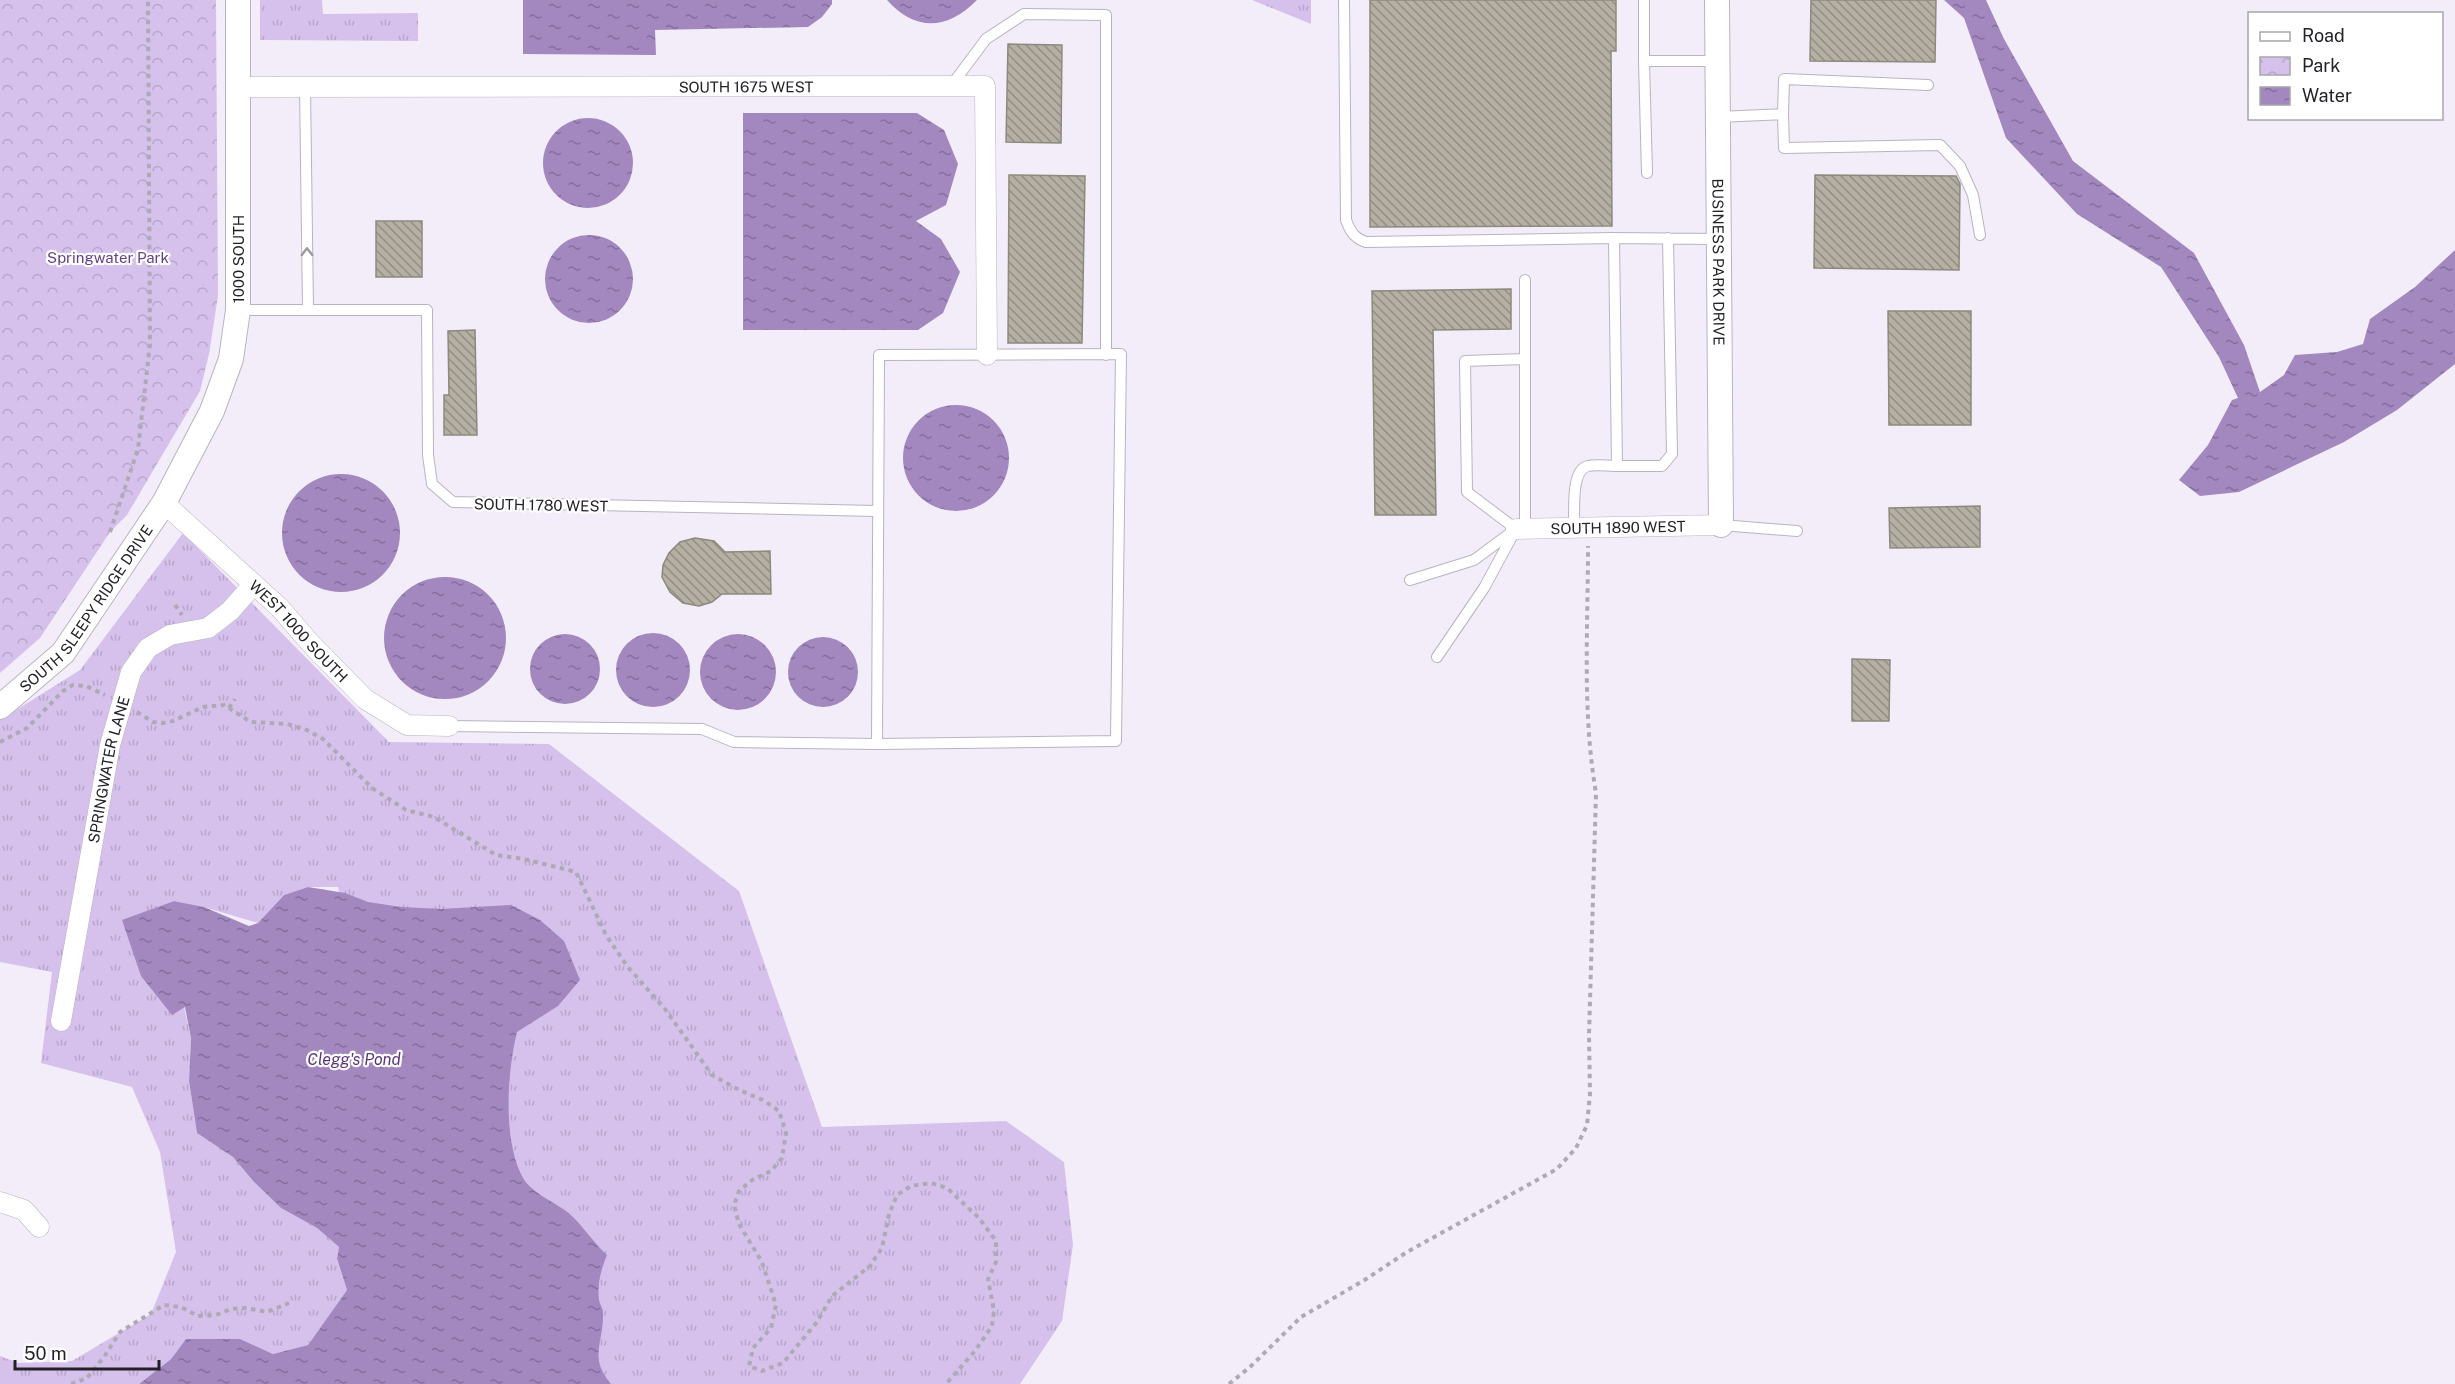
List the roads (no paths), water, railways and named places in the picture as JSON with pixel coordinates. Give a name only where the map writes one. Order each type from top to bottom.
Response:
[{"type":"street","name":"1000 SOUTH","points":[[164,503],[212,411],[231,359],[238,310],[238,0]]},
{"type":"street","name":"BUSINESS PARK DRIVE","points":[[1717,0],[1721,525]]},
{"type":"street","name":"SOUTH 1675 WEST","points":[[239,87],[985,86],[987,355]]},
{"type":"street","name":"WEST 1000 SOUTH","points":[[164,503],[280,608],[364,699],[407,724],[448,726]]},
{"type":"street","name":"SOUTH SLEEPY RIDGE DRIVE","points":[[0,707],[63,653],[164,503]]},
{"type":"street","name":"SOUTH 1890 WEST","points":[[1520,529],[1721,525]]},
{"type":"street","name":"SPRINGWATER LANE","points":[[61,1021],[110,745],[131,672],[148,648],[170,635],[208,628],[230,611],[254,584]]},
{"type":"street","points":[[0,1202],[24,1210],[39,1227]]},
{"type":"lane","points":[[1344,0],[1346,219],[1350,231],[1358,240],[1366,242],[1614,238],[1719,239]]},
{"type":"lane","points":[[1644,0],[1647,172]]},
{"type":"lane","points":[[951,86],[986,39],[1024,14],[1106,15],[1106,354]]},
{"type":"lane","points":[[1644,61],[1717,61]]},
{"type":"lane","points":[[1928,85],[1784,79],[1784,148],[1940,145],[1960,166],[1973,195],[1980,235]]},
{"type":"lane","points":[[304,87],[308,310]]},
{"type":"lane","points":[[1718,117],[1783,114]]},
{"type":"lane","points":[[1614,238],[1617,466]]},
{"type":"lane","points":[[1581,528],[1575,479],[1580,470],[1586,466],[1662,466],[1672,454],[1668,238]]},
{"type":"lane","points":[[1437,657],[1484,588],[1520,529],[1525,280]]},
{"type":"lane","name":"SOUTH 1780 WEST","points":[[238,310],[428,310],[428,455],[432,484],[453,502],[877,511]]},
{"type":"lane","points":[[448,726],[702,729],[734,742],[792,744],[877,744],[1116,741],[1121,354],[879,355],[877,744]]},
{"type":"lane","points":[[1520,529],[1467,492],[1465,361],[1525,359]]},
{"type":"lane","points":[[1721,525],[1797,531]]},
{"type":"lane","points":[[1410,580],[1474,560],[1520,529]]},
{"type":"water","points":[[523,0],[832,0],[832,4],[822,17],[808,27],[655,30],[656,55],[523,54]]},
{"type":"water","points":[[887,0],[977,0],[955,17],[943,22],[932,23],[909,18]]},
{"type":"water","points":[[1944,0],[1986,0],[2004,39],[2073,161],[2194,253],[2244,345],[2260,392],[2284,375],[2295,355],[2337,352],[2363,344],[2370,319],[2415,287],[2455,250],[2455,364],[2397,410],[2344,442],[2239,492],[2200,496],[2179,480],[2208,445],[2232,400],[2238,398],[2219,357],[2161,267],[2077,214],[2006,138],[1964,18]]},
{"type":"water","points":[[743,113],[917,113],[944,130],[958,164],[946,205],[916,221],[941,239],[960,272],[943,313],[918,330],[743,330]]},
{"type":"water","points":[[588,118],[613,126],[625,138],[633,163],[625,188],[613,200],[588,208],[563,200],[551,188],[543,163],[551,138],[563,126]]},
{"type":"water","points":[[589,235],[606,238],[620,248],[630,262],[633,279],[630,296],[620,310],[606,320],[589,323],[572,320],[558,310],[548,296],[545,279],[548,262],[558,248],[572,238]]},
{"type":"water","points":[[956,405],[976,409],[994,420],[1005,438],[1009,458],[1005,478],[994,496],[976,507],[956,511],[936,507],[918,496],[907,478],[903,458],[907,438],[918,420],[936,409]]},
{"type":"water","points":[[341,474],[364,478],[383,491],[396,510],[400,533],[396,556],[383,575],[364,588],[341,592],[318,588],[299,575],[286,556],[282,533],[286,510],[299,491],[318,478]]},
{"type":"water","points":[[445,577],[468,582],[479,587],[488,595],[496,604],[501,615],[506,638],[501,661],[496,672],[488,681],[479,689],[468,694],[445,699],[422,694],[411,689],[402,681],[394,672],[389,661],[384,638],[389,615],[394,604],[402,595],[411,587],[422,582]]},
{"type":"water","points":[[653,633],[667,636],[679,644],[687,656],[690,670],[687,684],[679,696],[667,704],[653,707],[639,704],[627,696],[619,684],[616,670],[619,656],[627,644],[639,636]]},
{"type":"water","points":[[572,634],[585,640],[594,649],[598,655],[600,669],[598,683],[590,694],[579,702],[558,704],[540,694],[532,683],[530,662],[540,644],[551,636]]},
{"type":"water","points":[[738,634],[753,637],[765,645],[773,657],[776,672],[773,687],[765,699],[753,707],[738,710],[723,707],[711,699],[703,687],[700,672],[703,657],[711,645],[723,637]]},
{"type":"water","points":[[823,637],[836,640],[848,647],[855,659],[858,672],[855,685],[848,697],[836,704],[823,707],[810,704],[798,697],[791,685],[788,672],[791,659],[798,647],[810,640]]},
{"type":"water","name":"Clegg's Pond","points":[[308,887],[345,893],[368,902],[401,907],[441,909],[511,905],[540,920],[564,941],[580,980],[558,1006],[517,1032],[509,1087],[510,1129],[518,1166],[525,1181],[573,1217],[607,1255],[601,1271],[599,1288],[603,1324],[599,1358],[600,1366],[611,1384],[139,1384],[171,1359],[186,1339],[240,1339],[273,1354],[308,1345],[347,1290],[337,1259],[339,1247],[317,1228],[281,1208],[254,1182],[233,1157],[197,1133],[189,1081],[191,1038],[185,1007],[172,1015],[141,976],[122,920],[174,901],[204,907],[249,926],[258,923],[284,895]]},
{"type":"park label","name":"Springwater Park","points":[[108,257]]}]
